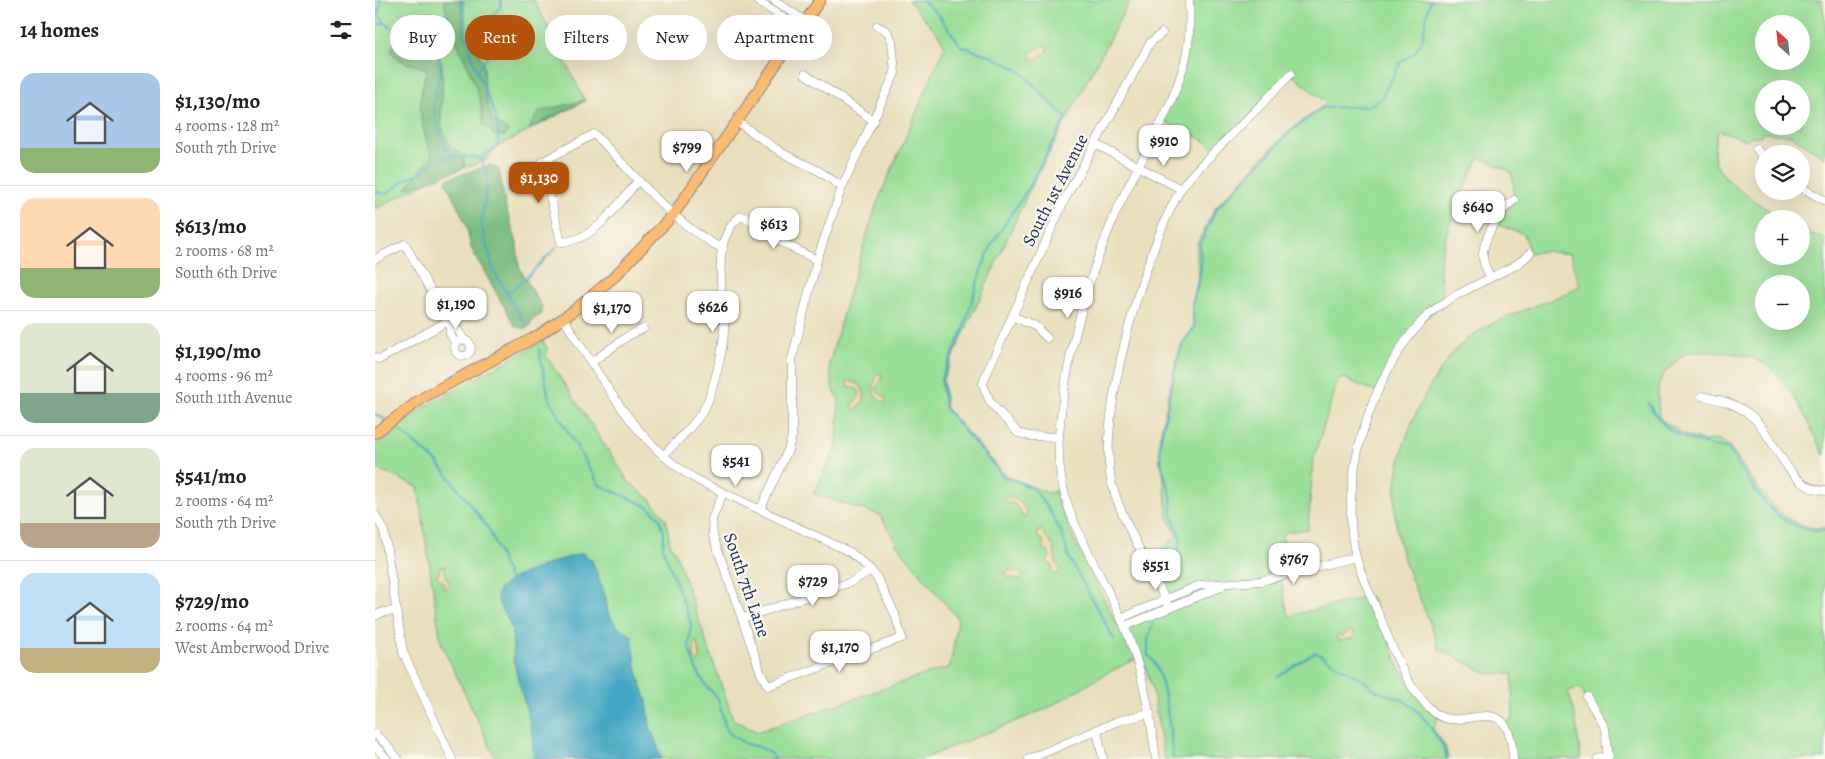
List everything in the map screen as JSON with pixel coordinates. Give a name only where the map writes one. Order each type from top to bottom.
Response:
[{"type":"main road","points":[[808,15],[820,0]]},
{"type":"main road","points":[[378,431],[393,418],[424,397],[535,337],[563,318],[614,277],[673,215],[777,60]]},
{"type":"street","points":[[756,0],[784,15]]},
{"type":"street","points":[[774,0],[791,15]]},
{"type":"street","points":[[1156,759],[1150,713],[1137,658],[1125,626],[1070,514],[1061,479],[1059,437],[1066,388],[1083,305],[1103,245],[1137,166],[1170,104],[1183,68],[1189,36],[1189,0]]},
{"type":"street","points":[[760,510],[788,450],[792,436],[792,359],[817,260],[843,187],[892,81],[895,68],[892,41],[887,32],[877,26]]},
{"type":"street","name":"South 1st Avenue","points":[[1059,437],[1029,436],[1018,433],[990,402],[985,394],[983,384],[988,366],[1065,199],[1150,42],[1162,33]]},
{"type":"street","points":[[805,74],[874,120]]},
{"type":"street","points":[[1169,608],[1117,499],[1109,465],[1108,447],[1122,355],[1130,321],[1156,246],[1181,189],[1291,74]]},
{"type":"street","points":[[736,122],[782,153],[819,171],[843,187]]},
{"type":"street","points":[[638,181],[594,230],[568,242],[561,242],[542,162],[594,134],[638,181],[653,199],[700,237],[723,249]]},
{"type":"street","points":[[1095,144],[1181,189]]},
{"type":"street","points":[[1810,192],[1825,201]]},
{"type":"street","points":[[1490,278],[1485,264],[1484,251],[1503,208],[1514,200]]},
{"type":"street","points":[[663,456],[701,413],[709,397],[724,335],[721,268],[723,249],[734,222],[741,216],[749,218],[768,233],[797,251],[817,260]]},
{"type":"street","points":[[375,259],[405,244],[449,324],[450,334],[456,344],[457,353],[466,355],[474,370]]},
{"type":"street","points":[[1513,759],[1510,732],[1499,720],[1483,716],[1444,718],[1434,712],[1410,686],[1397,660],[1356,557],[1351,526],[1351,487],[1358,450],[1376,392],[1421,322],[1445,302],[1518,264],[1530,253]]},
{"type":"street","points":[[1012,316],[1035,326],[1047,338]]},
{"type":"street","points":[[563,318],[641,435],[663,456],[683,472],[723,493],[851,552],[871,570],[851,582],[743,618]]},
{"type":"street","points":[[449,324],[458,330],[471,347],[466,355]]},
{"type":"street","points":[[378,358],[449,324]]},
{"type":"street","points":[[592,362],[628,336],[643,329]]},
{"type":"street","points":[[456,344],[460,340],[465,340]]},
{"type":"street","points":[[1703,396],[1728,402],[1751,415],[1764,429],[1803,485],[1815,491],[1825,491]]},
{"type":"street","name":"South 7th Lane","points":[[723,493],[712,519],[713,536],[761,673],[769,686],[902,638],[895,614],[871,570]]},
{"type":"street","points":[[375,514],[384,531],[403,652],[409,669],[452,759]]},
{"type":"street","points":[[1121,618],[1200,585],[1261,581],[1356,557]]},
{"type":"street","points":[[1125,626],[1227,584]]},
{"type":"street","points":[[375,616],[383,612],[397,611]]},
{"type":"street","points":[[1587,697],[1605,728],[1609,757],[1597,759]]},
{"type":"street","points":[[1029,759],[1126,718],[1150,713]]},
{"type":"street","points":[[1097,730],[1103,759]]},
{"type":"street","points":[[375,734],[398,759]]},
{"type":"street","points":[[375,746],[387,759]]},
{"type":"green space","points":[[375,0],[534,0],[545,21],[545,60],[564,60],[585,101],[495,148],[488,159],[464,168],[465,163],[375,209]]},
{"type":"green space","points":[[444,0],[461,0],[465,36],[465,60],[482,60],[485,94],[492,120],[508,131],[505,136],[495,136],[483,124],[478,92],[455,38],[455,15],[447,15]]},
{"type":"green space","points":[[908,0],[1130,0],[1029,191],[943,379],[946,408],[1005,475],[1047,493],[1056,491],[1060,506],[1079,550],[1117,624],[1167,603],[1147,559],[1177,536],[1168,518],[1159,439],[1176,362],[1183,343],[1194,326],[1192,304],[1198,285],[1197,244],[1215,208],[1286,133],[1327,103],[1291,74],[1216,151],[1207,142],[1162,120],[1184,67],[1189,0],[1822,0],[1825,22],[1825,158],[1810,148],[1810,145],[1806,145],[1791,135],[1810,135],[1810,80],[1755,80],[1755,135],[1761,136],[1750,137],[1746,140],[1718,130],[1714,153],[1716,163],[1730,182],[1769,210],[1755,210],[1755,265],[1810,265],[1810,233],[1825,239],[1825,455],[1803,412],[1786,385],[1764,364],[1752,358],[1728,353],[1687,352],[1664,374],[1658,394],[1659,418],[1686,436],[1705,441],[1718,439],[1728,445],[1757,487],[1780,512],[1793,521],[1808,527],[1825,528],[1825,759],[1608,759],[1606,735],[1580,688],[1568,691],[1575,715],[1581,759],[1513,759],[1505,724],[1513,717],[1512,673],[1488,674],[1439,649],[1404,559],[1396,524],[1395,501],[1401,456],[1416,413],[1426,393],[1448,359],[1470,337],[1496,322],[1580,286],[1570,254],[1545,251],[1530,253],[1524,234],[1501,226],[1496,222],[1510,204],[1514,194],[1511,172],[1480,157],[1453,214],[1443,246],[1440,275],[1445,302],[1421,322],[1376,392],[1343,378],[1338,380],[1313,461],[1308,529],[1286,532],[1282,535],[1291,574],[1280,577],[1289,616],[1371,596],[1399,667],[1439,716],[1433,729],[1446,747],[1448,759],[1164,759],[1152,687],[1142,656],[1109,672],[1046,709],[922,759],[496,759],[441,643],[418,487],[375,468],[375,445],[426,406],[543,341],[547,348],[546,356],[629,482],[650,499],[666,519],[670,544],[675,551],[733,719],[757,732],[950,667],[958,619],[898,546],[880,515],[813,494],[837,446],[839,399],[833,390],[829,364],[848,296],[877,203],[945,46],[938,34]]},
{"type":"green space","points":[[401,60],[441,60],[443,79],[441,115],[443,128],[450,145],[463,158],[464,164],[464,168],[406,189],[432,156],[424,132],[421,114],[421,95],[426,71],[425,68],[405,63]]},
{"type":"green space","points":[[585,100],[529,129],[538,112]]},
{"type":"green space","points":[[491,165],[499,170],[505,205],[517,244],[519,267],[542,307],[542,314],[532,320],[530,326],[525,329],[515,326],[471,248],[466,224],[446,182],[447,179]]},
{"type":"sand","points":[[1043,46],[1048,47],[1047,52],[1032,61],[1031,52]]},
{"type":"sand","points":[[879,373],[882,374],[882,379],[875,390],[886,398],[885,403],[876,397],[873,390]]},
{"type":"sand","points":[[847,381],[859,385],[863,392],[864,401],[854,410],[852,406],[860,394],[858,389],[848,386]]},
{"type":"sand","points":[[1006,497],[1013,498],[1026,509],[1025,517],[1021,517],[1021,511],[1013,503],[1005,503],[1004,499]]},
{"type":"sand","points":[[1042,530],[1054,548],[1056,562],[1060,569],[1057,575],[1051,572],[1053,566],[1047,562],[1050,556],[1048,551],[1042,548],[1044,541],[1037,536],[1038,531]]},
{"type":"sand","points":[[445,566],[445,575],[450,584],[446,589],[443,588],[444,582],[437,577],[440,567]]},
{"type":"sand","points":[[1009,570],[1019,572],[1024,578],[1022,580],[1008,577],[1005,573]]},
{"type":"sand","points":[[1349,631],[1354,632],[1354,638],[1340,641],[1336,638],[1337,635],[1342,636]]},
{"type":"sand","points":[[697,642],[700,658],[698,662],[694,658],[694,643]]},
{"type":"water","points":[[582,553],[592,560],[606,598],[608,613],[616,625],[632,636],[637,672],[647,701],[650,726],[662,759],[533,759],[532,734],[514,662],[511,628],[499,603],[498,594],[504,585],[524,573]]},
{"type":"waterway","points":[[379,13],[381,0]]},
{"type":"waterway","points":[[463,0],[467,33],[473,57],[492,106],[498,137],[497,147],[481,158],[488,175],[481,226],[494,271],[527,327]]},
{"type":"waterway","points":[[478,71],[491,51],[488,21],[501,6],[501,0]]},
{"type":"waterway","points":[[922,0],[938,14],[961,46],[991,56],[1019,70],[1066,118],[1027,190],[992,244],[981,270],[963,331],[941,379],[945,408],[1004,477],[1033,488],[1049,510],[1062,534],[1069,558],[1114,639]]},
{"type":"waterway","points":[[1324,108],[1369,106],[1382,97],[1401,62],[1414,53],[1422,41],[1430,0]]},
{"type":"waterway","points":[[375,9],[385,23]]},
{"type":"waterway","points":[[375,25],[385,23],[393,29],[397,44],[406,54],[432,49],[438,54],[441,70],[435,94],[434,113],[440,134],[447,150],[455,156],[481,158]]},
{"type":"waterway","points":[[1170,584],[1181,538],[1172,516],[1171,495],[1160,460],[1160,443],[1176,364],[1182,344],[1194,328],[1192,305],[1201,269],[1200,244],[1217,208],[1291,131],[1322,108]]},
{"type":"waterway","points":[[375,192],[386,194],[408,178],[425,171],[434,161],[453,156]]},
{"type":"waterway","points":[[506,294],[524,280],[556,248]]},
{"type":"waterway","points":[[539,349],[549,399],[599,485],[649,507],[659,517],[664,532],[663,548],[691,624],[689,648],[696,669],[707,687],[718,698],[725,726],[730,734],[746,744],[762,748],[772,755],[774,759]]},
{"type":"waterway","points":[[1648,403],[1656,415],[1672,431],[1692,440],[1728,449],[1757,492],[1778,515],[1791,524],[1807,529],[1825,531]]},
{"type":"waterway","points":[[375,414],[386,420]]},
{"type":"waterway","points":[[392,424],[437,462],[489,529],[510,581]]},
{"type":"waterway","points":[[1148,655],[1148,638],[1153,624]]},
{"type":"waterway","points":[[1278,677],[1315,652],[1366,682],[1376,691],[1403,700],[1415,709],[1427,722],[1443,746],[1447,759]]},
{"type":"waterway","points":[[1147,655],[1153,661],[1163,686],[1173,759]]}]
